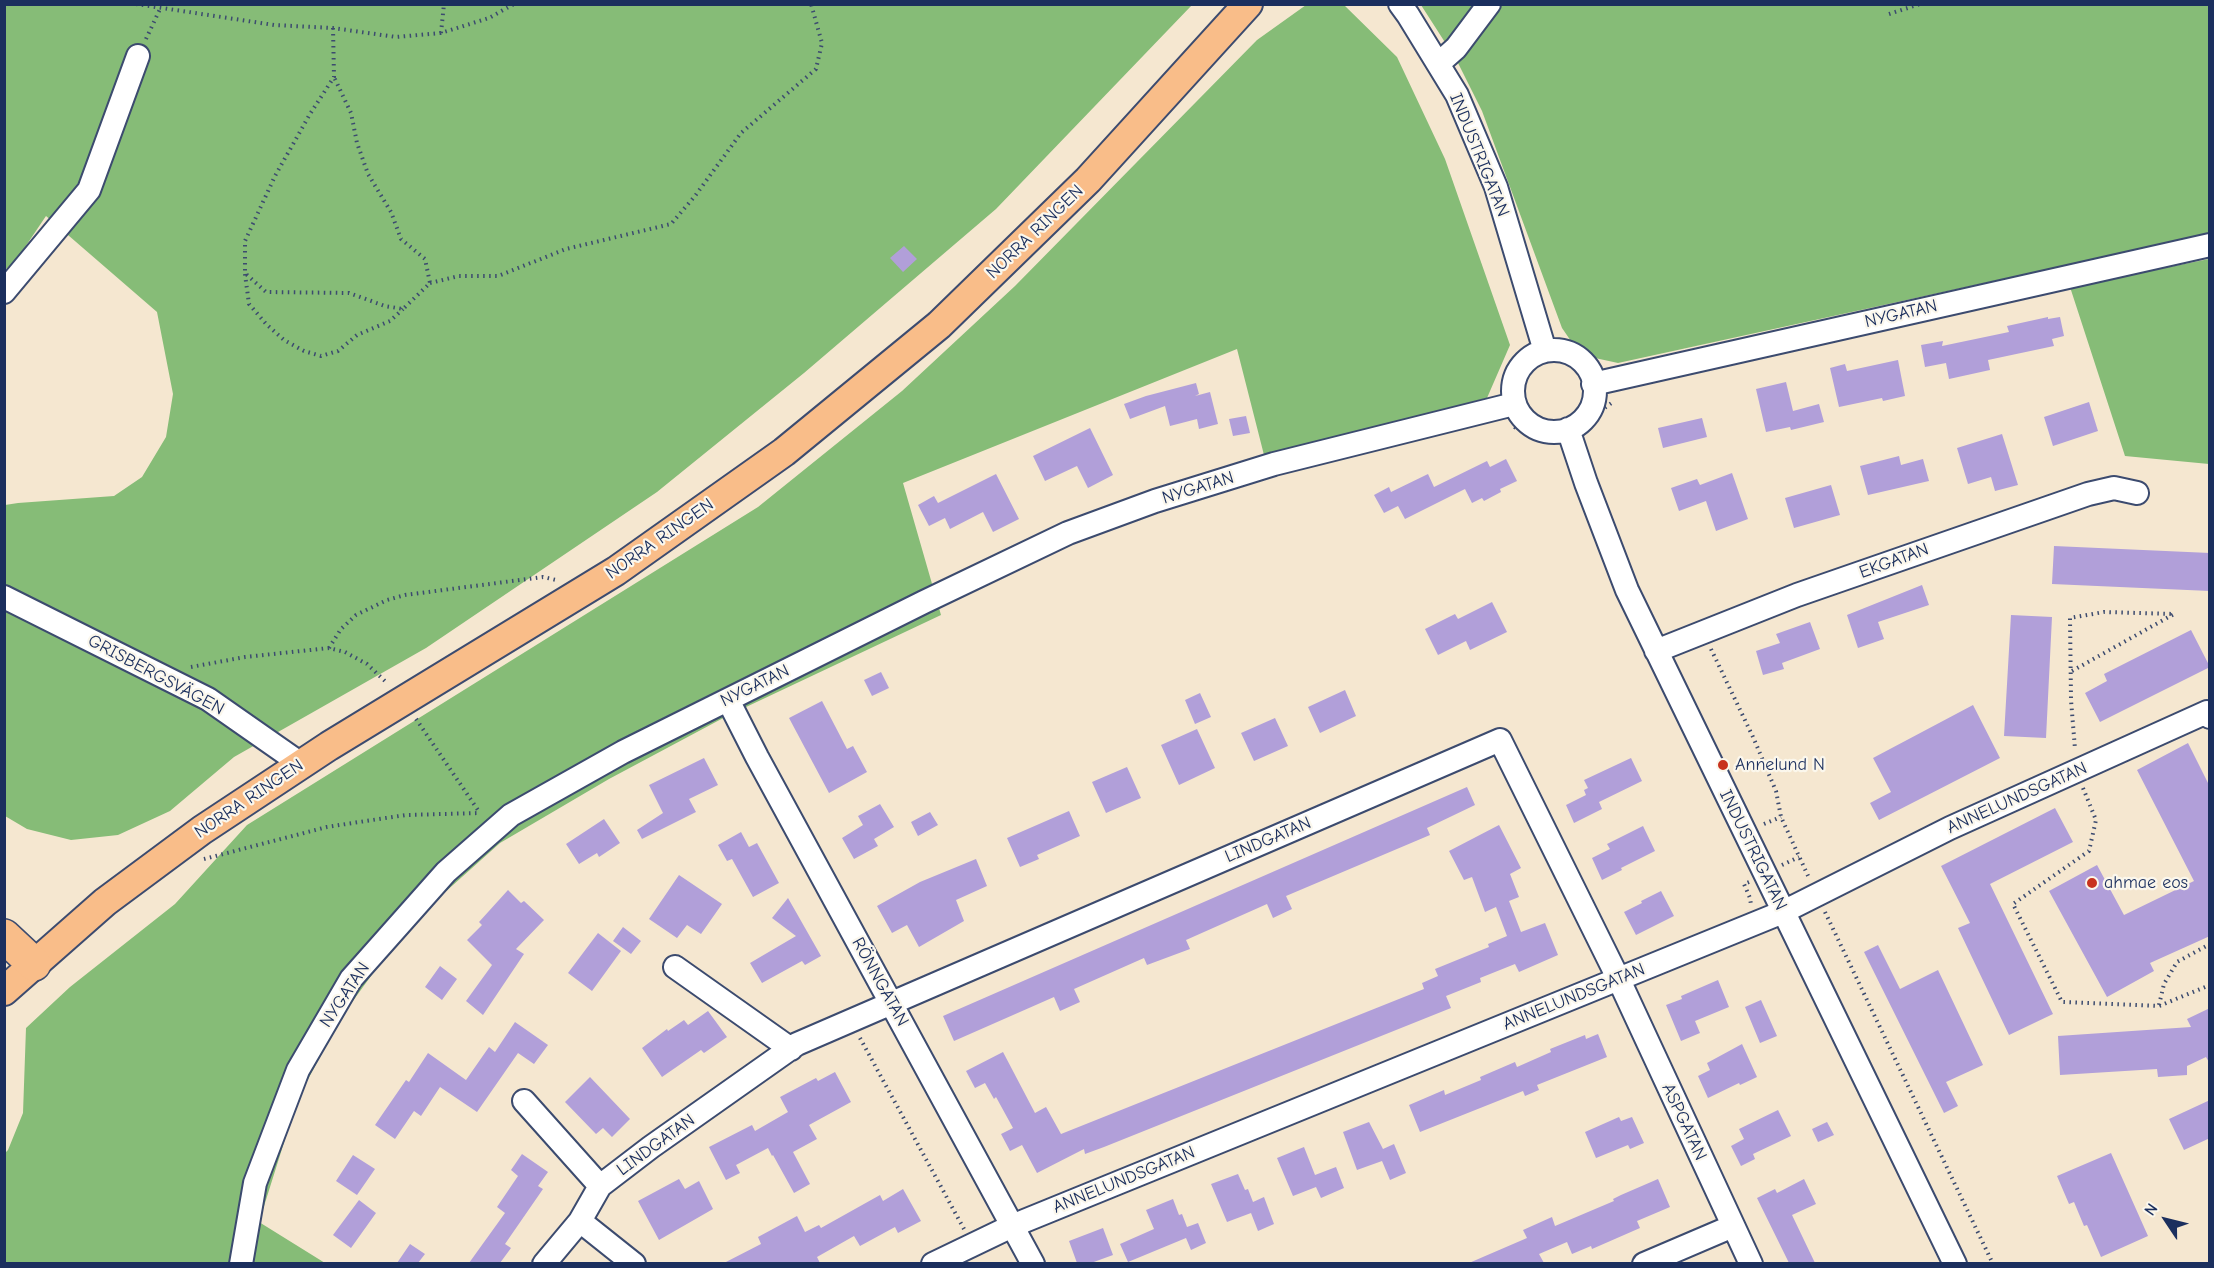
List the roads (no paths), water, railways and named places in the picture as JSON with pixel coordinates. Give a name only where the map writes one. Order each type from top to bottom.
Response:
[{"type":"highway","points":[[4,936],[34,964]]},
{"type":"main road","name":"NORRA RINGEN","points":[[4,991],[105,902],[202,830],[301,764],[616,571],[784,452],[939,325],[1088,180],[1248,4]]},
{"type":"street","name":"INDUSTRIGATAN","points":[[1400,4],[1457,95],[1496,187],[1545,351]]},
{"type":"street","points":[[1438,64],[1456,48],[1489,4]]},
{"type":"street","points":[[4,292],[89,190],[138,56]]},
{"type":"street","name":"NYGATAN","points":[[1593,384],[2210,245]]},
{"type":"street","points":[[1560,350],[1577,357],[1591,375],[1593,384],[1596,394],[1591,410],[1571,434],[1533,426],[1514,404],[1512,384],[1520,367],[1530,356],[1545,351],[1560,350]]},
{"type":"street","name":"NYGATAN","points":[[241,1263],[255,1183],[303,1060],[351,979],[446,872],[486,822],[511,815],[582,775],[728,699],[1068,533],[1155,501],[1274,464],[1514,404]]},
{"type":"street","name":"INDUSTRIGATAN","points":[[1571,434],[1586,483],[1627,590],[1955,1263]]},
{"type":"street","name":"EKGATAN","points":[[1656,651],[1797,596],[2088,494],[2114,489],[2137,493]]},
{"type":"street","name":"GRISBERGSVÄGEN","points":[[4,597],[208,699],[301,764]]},
{"type":"street","name":"RÖNNGATAN","points":[[728,699],[762,767],[1033,1263]]},
{"type":"street","name":"ANNELUNDSGATAN","points":[[933,1263],[1012,1226],[1783,912],[1950,828],[2208,715]]},
{"type":"street","name":"LINDGATAN","points":[[544,1263],[580,1221],[600,1186],[651,1147],[791,1049],[851,1020],[1500,740],[1619,980]]},
{"type":"street","points":[[675,967],[791,1049]]},
{"type":"street","name":"ASPGATAN","points":[[1619,980],[1751,1263]]},
{"type":"street","points":[[524,1101],[600,1186]]},
{"type":"street","points":[[580,1221],[634,1263]]},
{"type":"street","points":[[1644,1263],[1733,1226]]},
{"type":"place","name":"Annelund N","points":[[1723,765]]},
{"type":"place","name":"ahmae eos","points":[[2092,883]]}]
